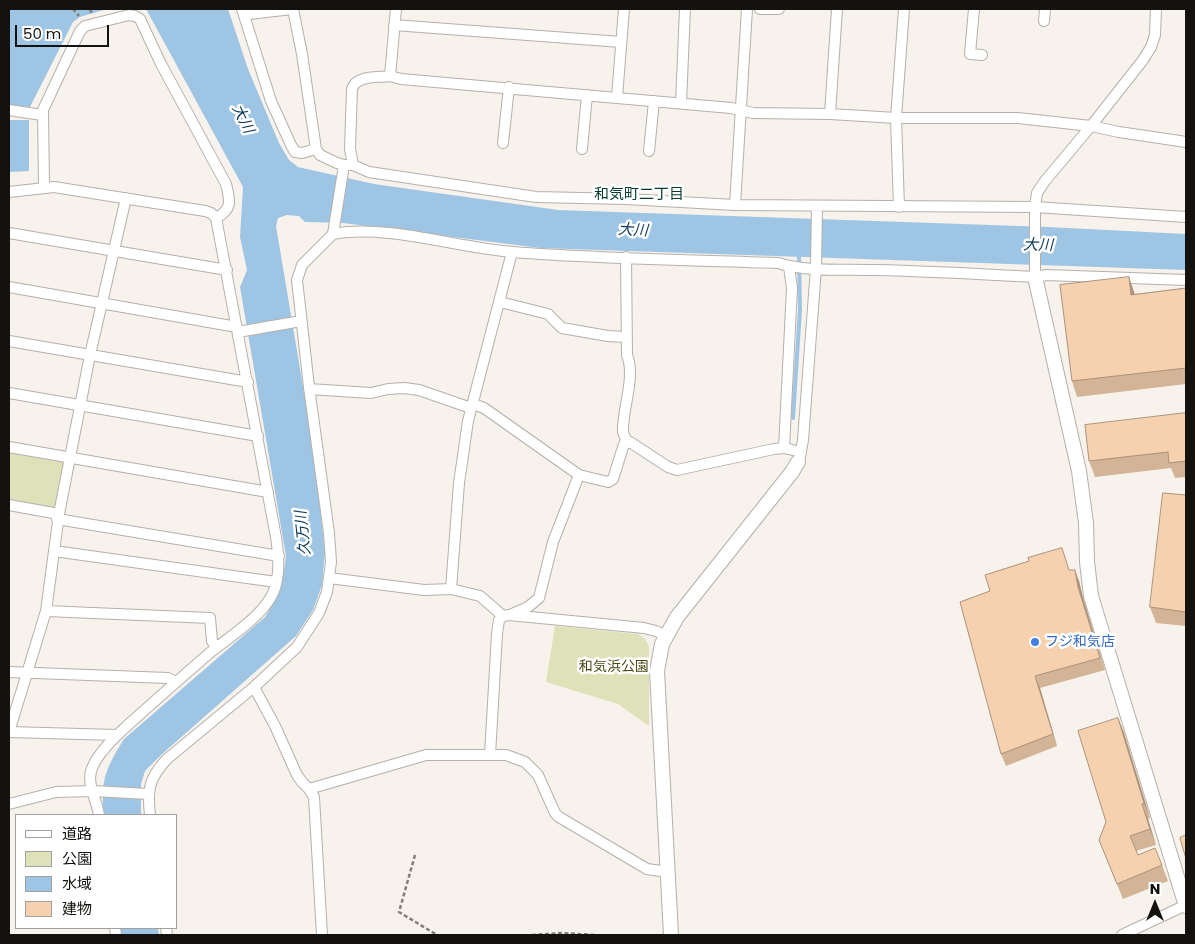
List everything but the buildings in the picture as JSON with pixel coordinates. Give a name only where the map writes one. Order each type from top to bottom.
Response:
[{"type":"street","points":[[316,150],[302,153],[295,152],[291,145],[271,101],[246,11],[292,9],[302,54],[316,150],[320,155],[346,167],[386,175],[536,197],[626,199],[817,208],[899,207],[1186,216]]},
{"type":"street","points":[[390,76],[396,9]]},
{"type":"street","points":[[617,97],[624,9]]},
{"type":"street","points":[[681,103],[685,9]]},
{"type":"street","points":[[735,205],[747,9]]},
{"type":"street","points":[[760,9],[779,9]]},
{"type":"street","points":[[830,114],[837,9]]},
{"type":"street","points":[[899,207],[896,118],[904,9]]},
{"type":"street","points":[[974,9],[970,54],[982,55]]},
{"type":"street","points":[[1044,21],[1045,9]]},
{"type":"street","points":[[1122,935],[1186,906],[1092,596],[1087,562],[1086,523],[1079,471],[1035,274],[1035,211],[1037,193],[1045,181],[1092,126],[1151,47],[1155,35],[1156,9]]},
{"type":"street","points":[[44,188],[42,115],[80,31],[85,26],[128,15],[136,16],[140,19],[160,64],[226,184],[228,208],[225,214],[216,218]]},
{"type":"street","points":[[394,25],[621,42]]},
{"type":"street","points":[[150,814],[145,794],[153,776],[167,759],[254,687],[297,647],[319,613],[327,592],[331,562],[329,533],[298,322],[297,280],[302,265],[334,231],[350,149],[354,84],[358,80],[390,76],[401,79],[681,103],[753,113],[830,114],[896,118],[1018,118],[1092,126],[1186,142]]},
{"type":"street","points":[[503,142],[509,87]]},
{"type":"street","points":[[582,149],[587,94]]},
{"type":"street","points":[[649,151],[654,101]]},
{"type":"street","points":[[9,110],[42,115]]},
{"type":"street","points":[[9,192],[54,187],[205,211],[211,213],[216,218],[240,330],[279,556],[276,582],[271,596],[260,612],[176,682],[117,735],[94,764],[90,772],[97,791],[99,814]]},
{"type":"street","points":[[117,735],[9,732],[46,611],[58,517],[90,355],[126,198]]},
{"type":"street","points":[[671,935],[657,671],[659,656],[666,636],[678,616],[792,472],[800,457],[803,440],[817,208]]},
{"type":"street","points":[[334,231],[387,233],[512,252],[778,264],[791,267],[1186,280]]},
{"type":"street","points":[[9,232],[227,270]]},
{"type":"street","points":[[451,589],[459,483],[472,406],[512,252]]},
{"type":"street","points":[[626,257],[626,336],[629,374],[623,432],[627,443]]},
{"type":"street","points":[[784,448],[792,288],[791,267]]},
{"type":"street","points":[[9,287],[240,330],[298,322]]},
{"type":"street","points":[[500,302],[548,314],[562,328],[608,336],[626,336]]},
{"type":"street","points":[[9,341],[248,382]]},
{"type":"street","points":[[309,389],[371,393],[404,388],[419,390],[484,408],[579,475],[608,482],[613,479],[624,444],[630,442],[668,467],[677,470],[745,454],[784,448],[800,457]]},
{"type":"street","points":[[9,393],[258,436]]},
{"type":"street","points":[[9,447],[268,492]]},
{"type":"street","points":[[546,619],[542,613],[539,598],[553,542],[579,475]]},
{"type":"street","points":[[9,505],[58,517],[279,556]]},
{"type":"street","points":[[54,550],[276,582]]},
{"type":"street","points":[[329,578],[424,590],[451,589],[480,596],[506,616],[644,628],[666,636]]},
{"type":"street","points":[[490,755],[499,620],[528,607],[539,598]]},
{"type":"street","points":[[46,611],[210,618],[212,641],[216,648]]},
{"type":"street","points":[[9,672],[168,678],[176,682]]},
{"type":"street","points":[[254,687],[275,726],[297,774],[314,797],[322,935]]},
{"type":"street","points":[[309,788],[426,755],[506,755],[525,762],[538,774],[555,813],[559,817],[647,869],[668,872]]},
{"type":"street","points":[[9,804],[56,792],[97,791],[145,794]]},
{"type":"path","points":[[73,9],[80,18]]},
{"type":"path","points":[[90,9],[92,14]]},
{"type":"path","points":[[414,855],[398,912],[437,935]]},
{"type":"path","points":[[532,935],[562,933],[595,935]]},
{"type":"green space","points":[[9,451],[64,461],[55,508],[9,499]]},
{"type":"green space","name":"和気浜公園","points":[[555,626],[638,634],[645,639],[649,646],[649,726],[618,704],[546,682]]},
{"type":"water","points":[[9,9],[107,9],[80,17],[73,22],[30,107],[9,105]]},
{"type":"water","points":[[146,9],[228,9],[248,69],[279,143],[289,160],[298,167],[374,184],[558,210],[1048,227],[1186,234],[1186,270],[540,248],[343,223],[305,222],[299,216],[287,215],[278,218],[276,226],[313,446],[325,552],[322,585],[313,610],[296,636],[145,771],[141,784],[141,814],[104,814],[103,793],[106,775],[124,739],[265,617],[274,602],[284,573],[286,556],[240,287],[247,270],[240,237],[243,187]]},
{"type":"water","points":[[9,120],[29,120],[29,171],[9,172]]},
{"type":"water","points":[[120,929],[158,929],[159,935],[121,935]]},
{"type":"waterway","points":[[793,418],[800,310],[799,252]]},
{"type":"place","name":"フジ和気店","points":[[1035,642]]},
{"type":"district","name":"和気町二丁目","points":[[639,195]]},
{"type":"water label","name":"大川","points":[[242,119]]},
{"type":"water label","name":"大川","points":[[633,231]]},
{"type":"water label","name":"大川","points":[[1038,246]]},
{"type":"water label","name":"久万川","points":[[304,533]]}]
